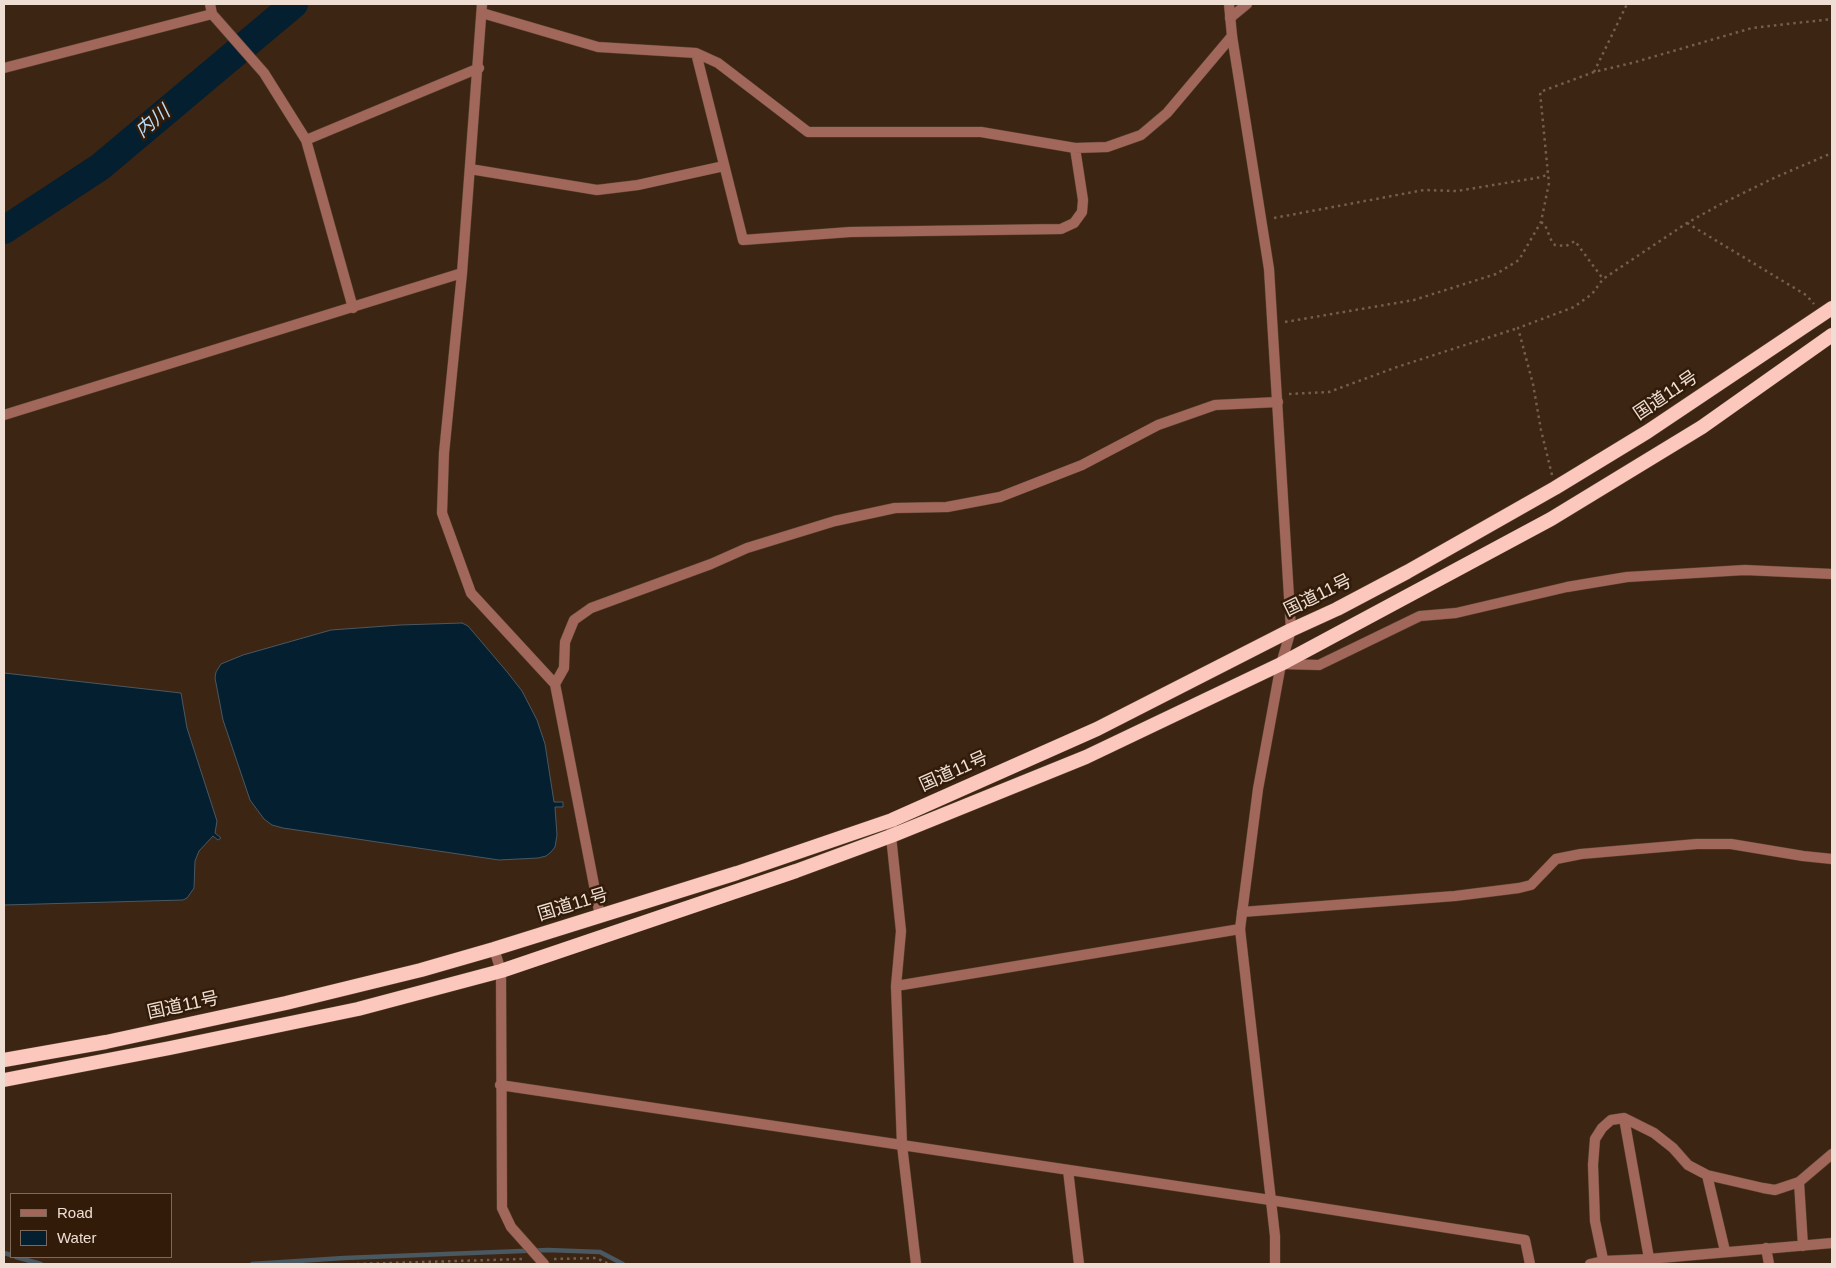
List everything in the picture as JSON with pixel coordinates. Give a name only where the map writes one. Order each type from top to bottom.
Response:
[{"type":"highway","name":"国道11号","points":[[4,1060],[106,1042],[286,1003],[420,970],[494,949],[737,873],[892,820],[1097,729],[1407,572],[1555,488],[1647,432],[1829,310]]},
{"type":"highway","name":"国道11号","points":[[4,1080],[170,1048],[358,1008],[501,971],[796,871],[891,836],[1086,757],[1281,664],[1551,519],[1702,427],[1832,335]]},
{"type":"street","points":[[1229,4],[1232,36],[1269,269],[1291,630],[1281,664],[1258,789],[1240,929],[1275,1236],[1276,1264]]},
{"type":"street","points":[[1230,18],[1248,4]]},
{"type":"street","points":[[600,916],[555,684],[471,593],[442,513],[444,453],[462,273],[482,8],[598,47],[696,53],[718,63],[808,132],[980,132],[1075,148],[1107,147],[1141,136],[1167,113],[1232,36]]},
{"type":"street","points":[[4,68],[211,9],[225,29],[264,73],[306,140],[353,308]]},
{"type":"street","points":[[696,53],[743,240],[850,232],[1061,229],[1074,223],[1082,212],[1083,200],[1075,148]]},
{"type":"street","points":[[306,140],[478,68]]},
{"type":"street","points":[[470,169],[597,190],[638,185],[724,166]]},
{"type":"street","points":[[4,414],[462,273]]},
{"type":"street","points":[[555,684],[564,668],[565,642],[574,620],[591,608],[711,564],[746,548],[835,521],[895,508],[947,507],[1000,497],[1082,464],[1158,425],[1215,405],[1278,398]]},
{"type":"street","points":[[1281,664],[1318,665],[1420,616],[1456,612],[1567,587],[1627,577],[1745,570],[1832,574]]},
{"type":"street","points":[[892,820],[891,836],[901,931],[896,986],[902,1145],[916,1264]]},
{"type":"street","points":[[1242,912],[1445,897],[1519,888],[1532,885],[1556,858],[1581,854],[1697,844],[1731,844],[1832,859]]},
{"type":"street","points":[[896,986],[1240,929]]},
{"type":"street","points":[[494,949],[501,971],[502,1208],[511,1228],[539,1259]]},
{"type":"street","points":[[500,1085],[1525,1240],[1530,1264]]},
{"type":"street","points":[[1624,1118],[1650,1262]]},
{"type":"street","points":[[1604,1263],[1595,1221],[1593,1194],[1595,1139],[1602,1128],[1611,1120],[1624,1118],[1654,1132],[1673,1148],[1688,1165],[1707,1175],[1775,1190],[1799,1182],[1832,1154]]},
{"type":"street","points":[[1068,1170],[1079,1264]]},
{"type":"street","points":[[1707,1175],[1725,1252]]},
{"type":"street","points":[[1799,1182],[1804,1246]]},
{"type":"street","points":[[1590,1264],[1650,1262],[1725,1252],[1832,1243]]},
{"type":"street","points":[[1766,1248],[1769,1264]]},
{"type":"path","points":[[1594,72],[1627,4]]},
{"type":"path","points":[[1273,324],[1414,300],[1496,274],[1519,260],[1541,222],[1549,184],[1540,92],[1594,72],[1632,64],[1752,28],[1832,19]]},
{"type":"path","points":[[1278,398],[1329,392],[1396,366],[1518,328],[1574,307],[1592,294],[1603,279],[1687,223],[1721,204],[1832,153]]},
{"type":"path","points":[[1261,220],[1424,190],[1457,190],[1542,177],[1548,174]]},
{"type":"path","points":[[1541,222],[1545,225],[1555,245],[1566,246],[1575,241],[1603,279]]},
{"type":"path","points":[[1687,223],[1806,295],[1818,309],[1829,310]]},
{"type":"path","points":[[1518,328],[1533,384],[1541,430],[1555,488]]},
{"type":"path","points":[[357,1264],[596,1258],[609,1264]]},
{"type":"water","points":[[462,623],[468,626],[522,691],[537,720],[545,744],[554,802],[563,802],[563,807],[555,807],[557,835],[555,847],[551,852],[546,856],[538,858],[499,860],[283,828],[272,825],[264,819],[250,800],[223,720],[215,678],[221,664],[243,655],[331,630]]},
{"type":"water","points":[[4,673],[181,693],[187,728],[217,821],[215,833],[221,838],[218,840],[213,836],[199,851],[195,861],[194,888],[187,898],[183,900],[4,905]]},
{"type":"waterway","name":"内川","points":[[4,230],[100,167],[294,4]]},
{"type":"waterway","points":[[252,1264],[344,1258],[548,1250],[600,1252],[623,1264]]},
{"type":"waterway","points":[[4,1253],[10,1255]]},
{"type":"waterway","points":[[20,1258],[41,1264]]}]
